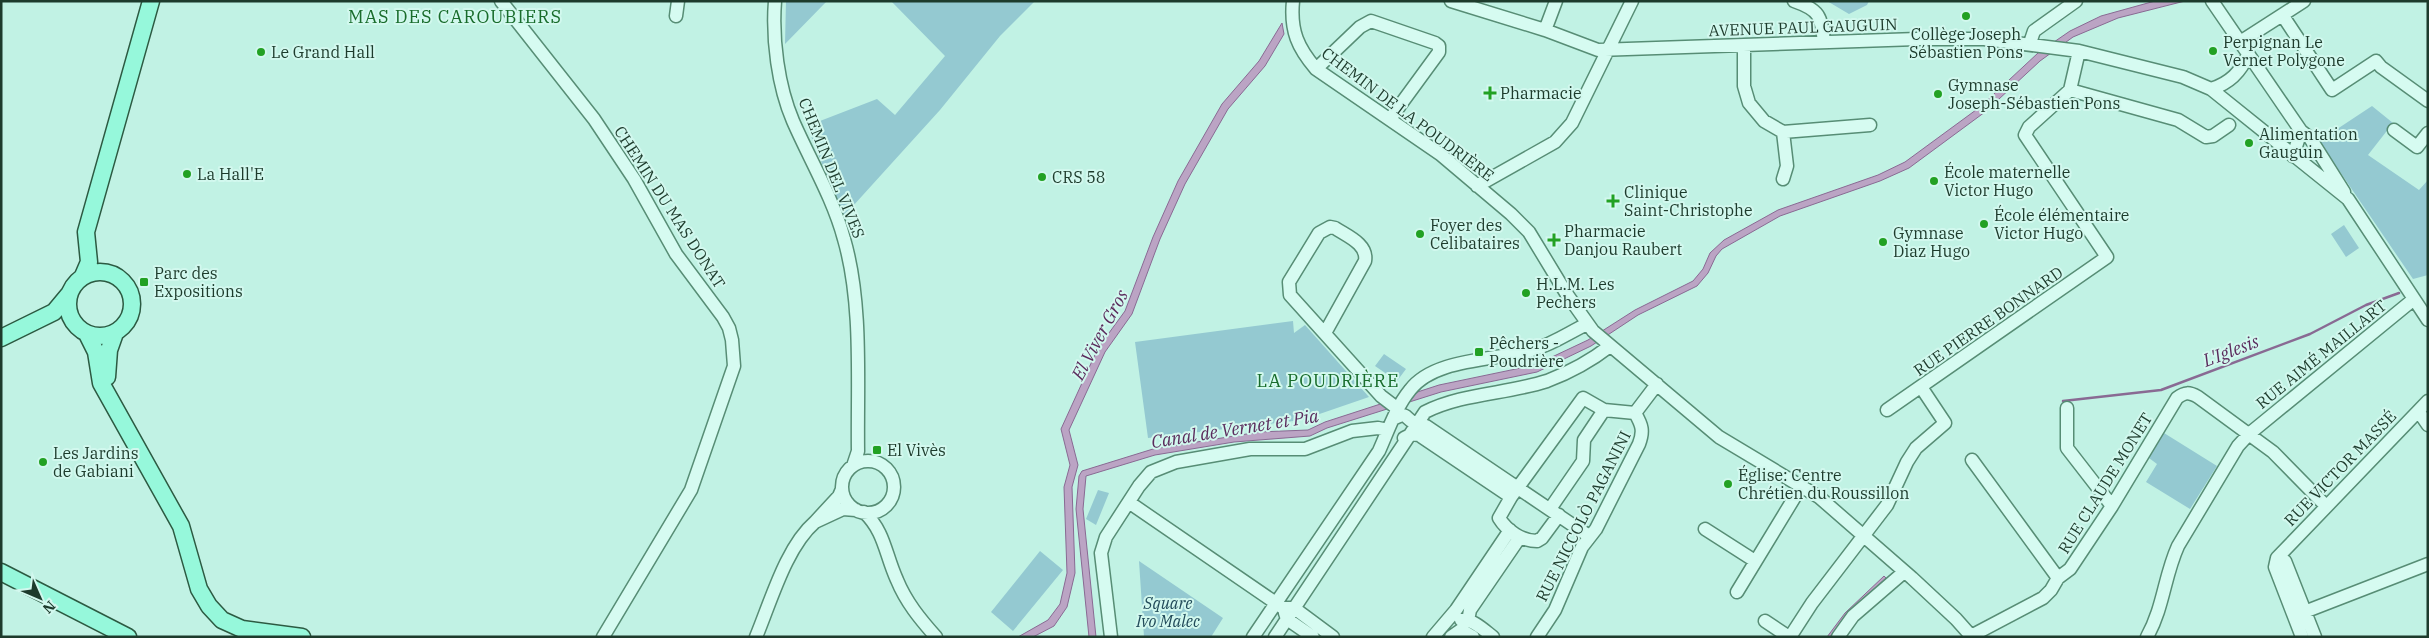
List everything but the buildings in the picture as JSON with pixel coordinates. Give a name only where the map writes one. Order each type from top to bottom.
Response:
[{"type":"main road","points":[[83,276],[89,262],[86,232],[151,1]]},
{"type":"main road","points":[[91,216],[96,250],[112,274],[125,284],[132,299],[128,320],[115,333],[107,364],[112,401]]},
{"type":"main road","points":[[1,338],[54,312],[69,294],[74,284],[83,276],[92,272],[112,274]]},
{"type":"main road","points":[[69,294],[69,312],[96,352],[102,383],[181,526],[199,589],[208,606],[222,620],[242,629],[302,637]]},
{"type":"main road","points":[[1,346],[48,326],[58,324],[96,336],[115,333]]},
{"type":"main road","points":[[1,572],[128,637]]},
{"type":"main road","points":[[1,583],[106,637]]},
{"type":"street","name":"CHEMIN DU MAS DONAT","points":[[501,1],[594,120],[634,179],[676,254],[723,317],[729,328],[734,356],[734,366],[729,383],[691,490],[603,637]]},
{"type":"street","points":[[676,16],[678,1]]},
{"type":"street","name":"CHEMIN DEL VIVES","points":[[775,1],[773,19],[776,60],[792,118],[832,205],[844,238],[852,270],[856,314],[858,438],[858,452],[854,466]]},
{"type":"street","name":"CHEMIN DE LA POUDRIÈRE","points":[[1293,1],[1292,12],[1295,34],[1300,50],[1316,69],[1440,154],[1511,214],[1529,232],[1590,327],[1610,346],[1718,437],[1802,485],[1864,535],[1972,636]]},
{"type":"street","name":"AVENUE PAUL GAUGUIN","points":[[1451,1],[1545,30],[1598,50],[1974,39],[2030,43],[2079,51],[2182,77],[2211,89],[2348,199],[2428,320]]},
{"type":"street","name":"AVENUE PAUL GAUGUIN","points":[[1476,1],[1600,44],[1608,49]]},
{"type":"street","points":[[1547,25],[1556,1]]},
{"type":"street","points":[[1477,186],[1555,142],[1564,133],[1572,123],[1632,1]]},
{"type":"street","points":[[1794,1],[1810,6],[1820,16],[1824,42]]},
{"type":"street","points":[[2030,43],[2034,31],[2076,1]]},
{"type":"street","points":[[2212,1],[2301,131],[2310,138],[2348,199]]},
{"type":"street","points":[[2240,42],[2304,1]]},
{"type":"street","points":[[2283,16],[2332,90],[2376,60],[2381,67],[2428,101]]},
{"type":"street","points":[[1316,69],[1360,27],[1371,21],[1439,46],[1439,52],[1390,119]]},
{"type":"street","points":[[1744,45],[1744,86],[1749,103],[1764,122],[1783,132],[1870,126]]},
{"type":"street","points":[[2079,51],[2070,90],[2178,120],[2206,137],[2213,136],[2229,125]]},
{"type":"street","points":[[2211,89],[2233,78],[2244,65],[2248,54]]},
{"type":"street","name":"RUE PIERRE BONNARD","points":[[1886,410],[2107,258],[2025,136],[2028,127],[2070,90]]},
{"type":"street","points":[[2394,130],[2417,147],[2428,133]]},
{"type":"street","points":[[2293,156],[2301,131]]},
{"type":"street","points":[[1783,132],[1787,166],[1783,179]]},
{"type":"street","points":[[1325,333],[1365,262],[1366,256],[1361,245],[1335,228],[1330,227],[1320,233],[1288,286],[1290,295],[1381,396],[1395,440],[1419,435],[1515,492],[1554,512],[1588,536]]},
{"type":"street","name":"RUE AIMÉ MAILLART","points":[[2147,637],[2158,617],[2172,558],[2238,446],[2249,434],[2414,300]]},
{"type":"street","points":[[1275,637],[1285,610],[1379,451],[1391,423],[1410,389],[1424,377],[1439,370],[1537,349],[1590,327]]},
{"type":"street","points":[[1253,637],[1285,610],[1415,423],[1425,412],[1444,403],[1546,381],[1567,372],[1610,346]]},
{"type":"street","name":"RUE NICCOLÒ PAGANINI","points":[[1537,637],[1555,610],[1588,536],[1596,529],[1640,444],[1643,434],[1642,426],[1635,413],[1657,384]]},
{"type":"street","points":[[1764,621],[1790,637],[1812,603],[1887,506],[1907,462],[1916,448],[1944,422],[1921,387]]},
{"type":"street","points":[[1381,396],[1391,423]]},
{"type":"street","points":[[1604,410],[1584,440],[1583,461],[1554,512],[1542,538],[1537,541],[1515,534],[1500,520],[1500,514],[1579,400],[1583,398],[1588,399],[1604,410],[1635,413]]},
{"type":"street","name":"RUE VICTOR MASSÉ","points":[[2277,558],[2428,401]]},
{"type":"street","name":"RUE CLAUDE MONET","points":[[1972,636],[2043,598],[2051,590],[2058,578],[2070,569],[2112,506],[2168,414],[2178,406],[2187,402],[2196,402],[2214,409],[2249,434]]},
{"type":"street","points":[[2067,408],[2067,448],[2112,506]]},
{"type":"street","points":[[2419,412],[2428,425]]},
{"type":"street","points":[[1111,637],[1101,553],[1106,537],[1130,503],[1139,486],[1151,472],[1176,462],[1250,449],[1305,449],[1352,431],[1378,428],[1391,423],[1402,414],[1408,416],[1415,423],[1426,426],[1515,492]]},
{"type":"street","points":[[2249,434],[2273,452],[2326,506]]},
{"type":"street","points":[[858,438],[873,462],[887,470],[894,485],[892,497],[880,510],[876,524]]},
{"type":"street","points":[[1972,460],[2058,578]]},
{"type":"street","points":[[815,522],[838,496],[847,472],[854,466],[873,462]]},
{"type":"street","points":[[1737,592],[1802,485]]},
{"type":"street","points":[[842,488],[849,504],[876,524],[901,589],[914,613],[936,637]]},
{"type":"street","points":[[1130,503],[1285,610],[1332,637]]},
{"type":"street","points":[[756,637],[790,554],[808,527],[843,509],[860,511],[880,510]]},
{"type":"street","points":[[1705,528],[1755,561]]},
{"type":"street","points":[[1458,625],[1515,534]]},
{"type":"street","points":[[1433,637],[1458,625],[1470,610],[1515,534]]},
{"type":"street","points":[[2302,637],[2275,567],[2277,558],[2285,561],[2315,637]]},
{"type":"street","points":[[2294,616],[2428,564]]},
{"type":"street","points":[[1838,637],[1854,616],[1904,572]]},
{"type":"street","points":[[1285,610],[1313,637]]},
{"type":"street","points":[[1458,625],[1473,637]]},
{"type":"street","points":[[1458,625],[1493,637]]},
{"type":"green space","points":[[786,1],[827,1],[785,44]]},
{"type":"green space","points":[[891,1],[1035,1],[1000,36],[940,110],[843,217],[807,126],[877,99],[895,115],[945,56]]},
{"type":"green space","points":[[1827,1],[1869,1],[1867,5],[1849,14]]},
{"type":"green space","points":[[2372,106],[2393,123],[2368,155],[2419,190],[2428,180],[2428,275],[2413,279],[2319,141]]},
{"type":"green space","points":[[2344,225],[2359,248],[2346,257],[2331,234]]},
{"type":"green space","points":[[1293,321],[1294,333],[1305,325],[1369,397],[1302,420],[1148,438],[1135,342]]},
{"type":"green space","points":[[1384,354],[1406,369],[1397,381],[1375,366]]},
{"type":"green space","points":[[2164,433],[2217,466],[2190,509],[2146,482],[2157,464],[2149,458]]},
{"type":"green space","points":[[1098,490],[1109,493],[1096,525],[1086,519]]},
{"type":"green space","points":[[1040,551],[1063,570],[1013,631],[991,612]]},
{"type":"green space","name":"Square Ivo Malec","points":[[1139,561],[1223,618],[1211,637],[1144,637]]},
{"type":"shaded area","points":[[2155,1],[2185,1],[2118,18],[2073,37],[2040,61],[1985,112],[1909,168],[1880,181],[1780,216],[1722,249],[1716,256],[1708,273],[1697,286],[1638,315],[1591,346],[1537,372],[1441,392],[1327,428],[1310,436],[1234,442],[1155,455],[1086,476],[1083,509],[1096,637],[1089,637],[1076,509],[1079,476],[1082,471],[1153,449],[1259,432],[1308,430],[1325,422],[1439,385],[1535,365],[1588,340],[1635,310],[1693,281],[1703,269],[1710,253],[1724,240],[1778,210],[1878,175],[1905,162],[1980,107],[2038,53],[2070,31],[2101,16]]},
{"type":"shaded area","points":[[1282,23],[1284,34],[1265,66],[1228,109],[1185,184],[1160,239],[1132,314],[1105,352],[1069,430],[1078,465],[1072,487],[1075,573],[1067,607],[1054,626],[1033,637],[1018,637],[1048,620],[1060,604],[1067,573],[1064,487],[1070,465],[1061,429],[1098,348],[1125,311],[1153,237],[1178,181],[1222,104],[1259,61]]},
{"type":"shaded area","points":[[1884,576],[1886,578],[1847,615],[1830,637],[1827,637],[1845,613]]},
{"type":"waterway","name":"L'Iglesis","points":[[2063,401],[2161,390],[2310,334],[2366,305],[2399,293]]},
{"type":"place","name":"Collège Joseph Sébastien Pons","points":[[1966,16]]},
{"type":"place","name":"Perpignan Le Vernet Polygone","points":[[2213,51]]},
{"type":"place","name":"Le Grand Hall","points":[[261,52]]},
{"type":"place","name":"Pharmacie","points":[[1490,93]]},
{"type":"place","name":"Gymnase Joseph-Sébastien Pons","points":[[1938,94]]},
{"type":"place","name":"Alimentation Gauguin","points":[[2249,143]]},
{"type":"place","name":"La Hall'E","points":[[187,174]]},
{"type":"place","name":"CRS 58","points":[[1042,177]]},
{"type":"place","name":"École maternelle Victor Hugo","points":[[1934,181]]},
{"type":"place","name":"Clinique Saint-Christophe","points":[[1613,201]]},
{"type":"place","name":"École élémentaire Victor Hugo","points":[[1984,224]]},
{"type":"place","name":"Foyer des Celibataires","points":[[1420,234]]},
{"type":"place","name":"Pharmacie Danjou Raubert","points":[[1554,240]]},
{"type":"place","name":"Gymnase Diaz Hugo","points":[[1883,242]]},
{"type":"place","name":"Parc des Expositions","points":[[144,282]]},
{"type":"place","name":"H.L.M. Les Pechers","points":[[1526,293]]},
{"type":"place","name":"Pêchers - Poudrière","points":[[1479,352]]},
{"type":"place","name":"El Vivès","points":[[877,450]]},
{"type":"place","name":"Les Jardins de Gabiani","points":[[43,462]]},
{"type":"place","name":"Église: Centre Chrétien du Roussillon","points":[[1728,484]]},
{"type":"district","name":"MAS DES CAROUBIERS","points":[[455,17]]},
{"type":"district","name":"LA POUDRIÈRE","points":[[1328,381]]},
{"type":"water label","name":"El Viver Gros","points":[[1100,335]]},
{"type":"water label","name":"Canal de Vernet et Pia","points":[[1235,429]]}]
